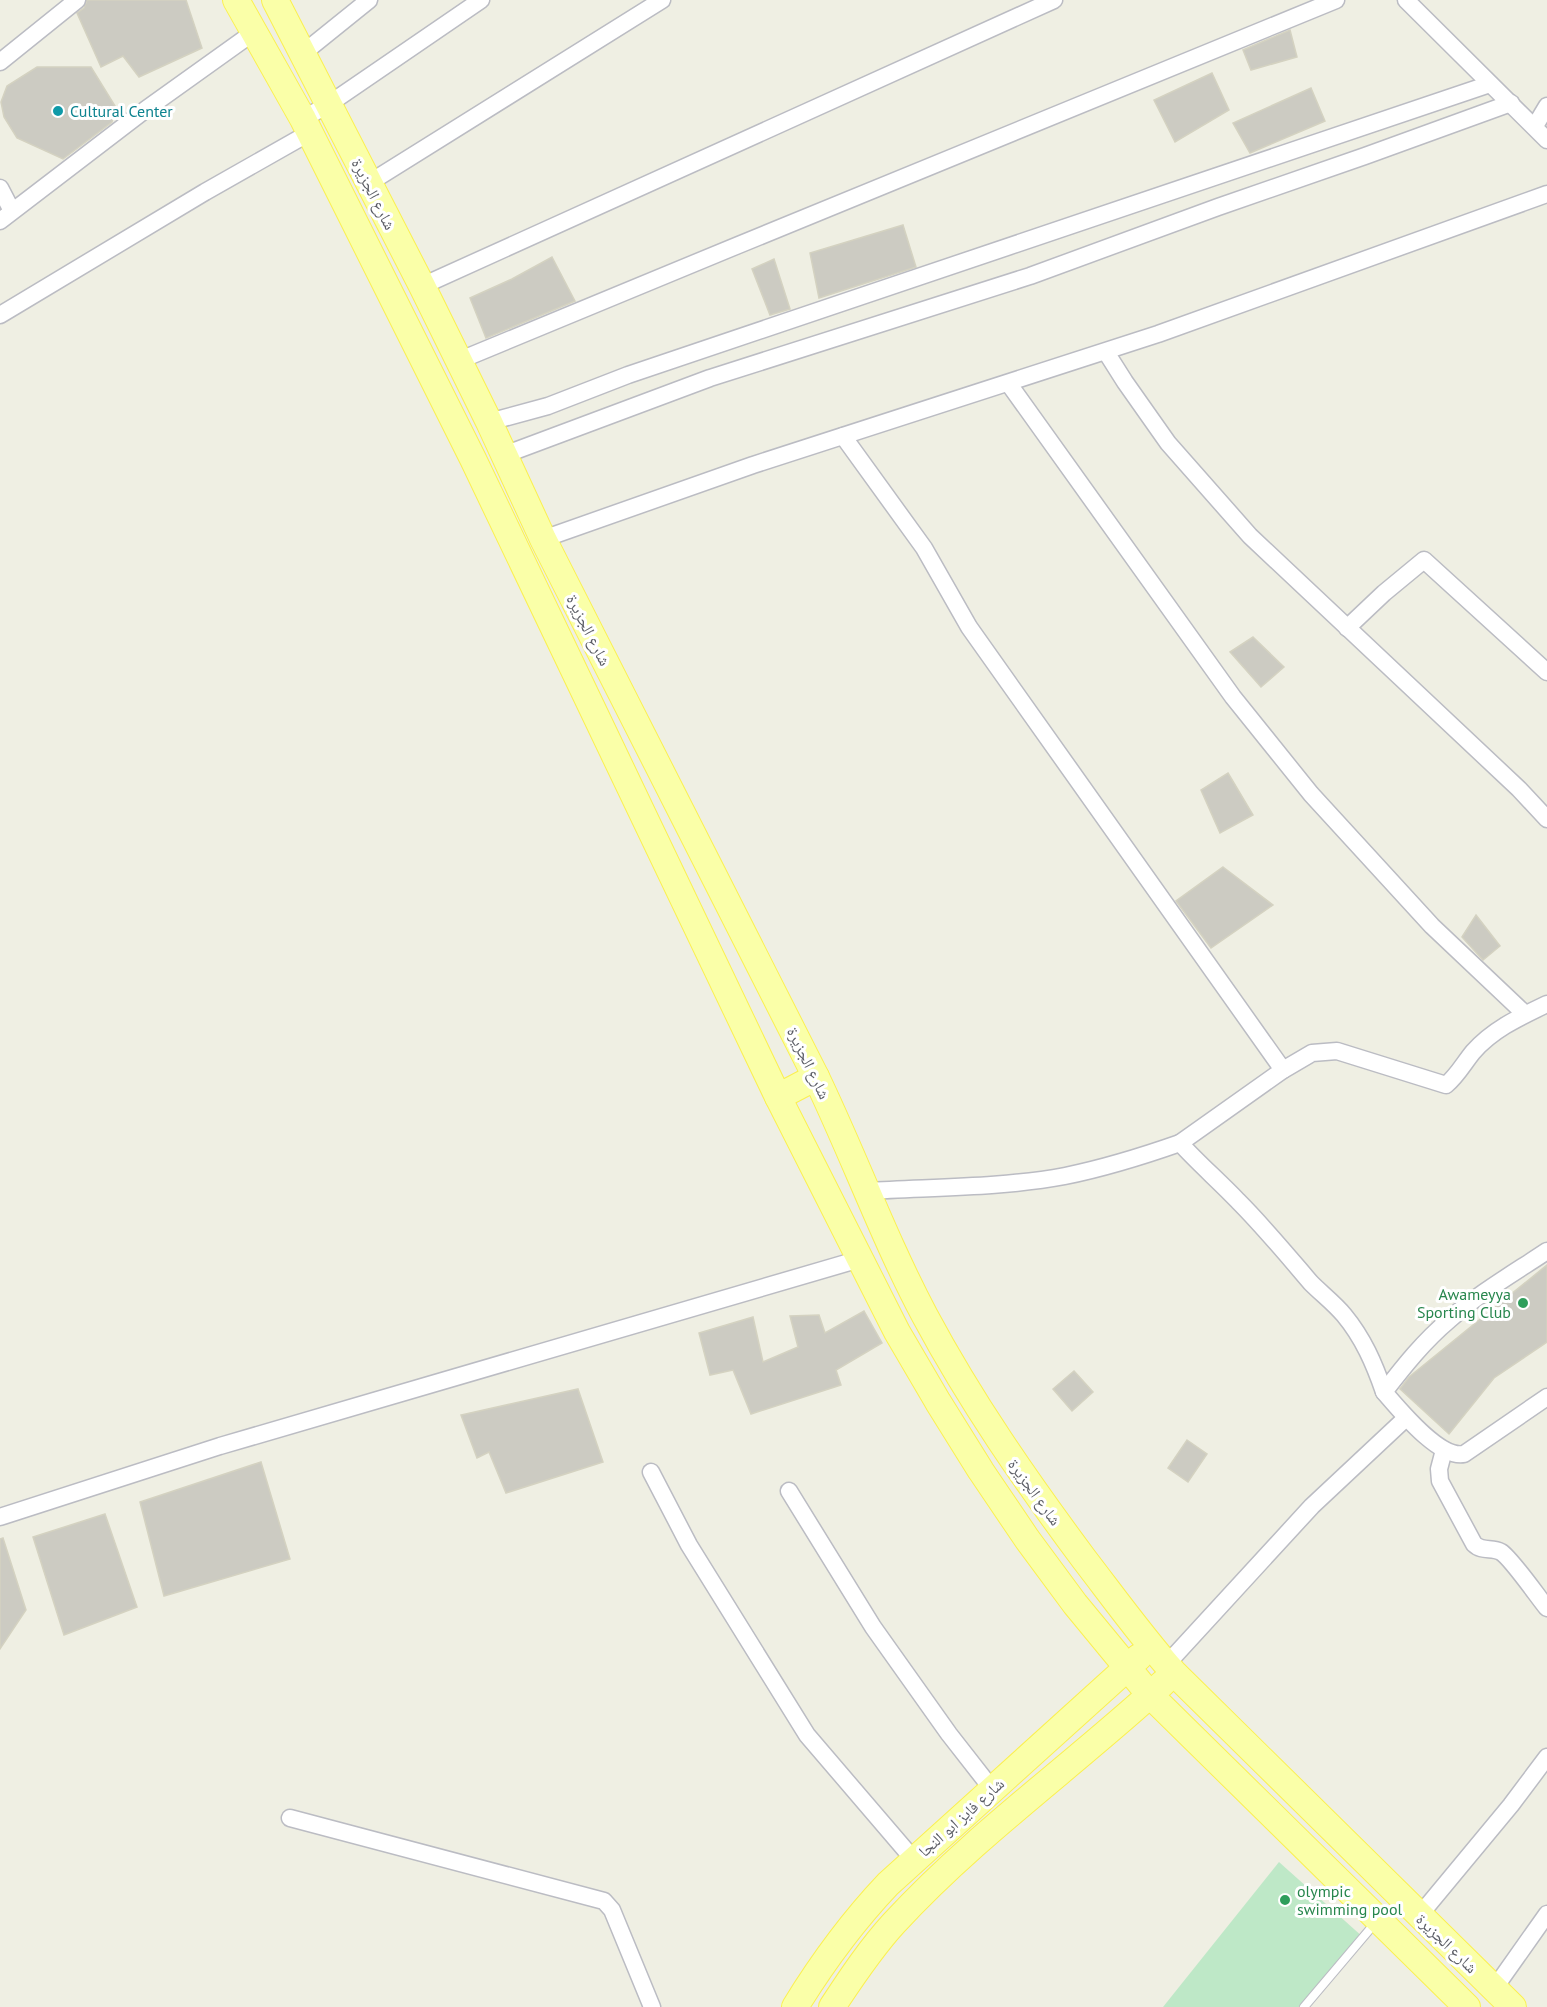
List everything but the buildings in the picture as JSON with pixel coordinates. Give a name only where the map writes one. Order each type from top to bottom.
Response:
[{"type":"main road","name":"شارع الجزيرة","points":[[236,0],[306,126],[512,538],[778,1097],[897,1332],[981,1472],[1054,1576],[1150,1695],[1467,2007]]},
{"type":"main road","name":"شارع الجزيرة","points":[[275,0],[422,286],[544,540],[816,1077],[844,1134],[894,1254],[925,1315],[993,1432],[1032,1488],[1163,1662],[1513,2007]]},
{"type":"main road","points":[[512,538],[544,540]]},
{"type":"main road","points":[[525,566],[544,540]]},
{"type":"main road","points":[[778,1097],[816,1077]]},
{"type":"main road","name":"شارع فايز ابو النجا","points":[[795,2007],[816,1973],[852,1924],[881,1891],[914,1860],[1126,1668],[1163,1662]]},
{"type":"main road","name":"شارع فايز ابو النجا","points":[[832,2007],[859,1967],[893,1924],[944,1873],[1150,1695],[1163,1662]]},
{"type":"street","points":[[0,62],[77,0]]},
{"type":"street","points":[[302,54],[369,0]]},
{"type":"street","points":[[0,315],[205,192],[306,126],[329,104],[481,0]]},
{"type":"street","points":[[369,183],[662,0]]},
{"type":"street","points":[[422,286],[1054,0]]},
{"type":"street","points":[[458,361],[1336,0]]},
{"type":"street","points":[[1406,0],[1547,140]]},
{"type":"street","points":[[0,188],[6,216],[254,32]]},
{"type":"street","points":[[489,422],[548,406],[639,372],[1490,84]]},
{"type":"street","points":[[504,455],[710,378],[1030,276],[1511,103]]},
{"type":"street","points":[[1535,126],[1547,106]]},
{"type":"street","points":[[544,540],[753,465],[1106,352],[1547,194]]},
{"type":"street","points":[[1106,352],[1168,443],[1250,536],[1462,738],[1519,789],[1547,819]]},
{"type":"street","points":[[1009,384],[1233,697],[1311,794],[1432,926],[1525,1014]]},
{"type":"street","points":[[843,436],[924,548],[969,627],[1283,1070]]},
{"type":"street","points":[[1347,628],[1424,560],[1547,672]]},
{"type":"street","points":[[867,1191],[935,1188],[1064,1176],[1180,1143],[1283,1070],[1312,1053],[1337,1051],[1446,1085],[1474,1051],[1493,1034],[1525,1014],[1547,1004]]},
{"type":"street","points":[[1180,1143],[1236,1198],[1342,1313],[1365,1346],[1375,1365],[1384,1392],[1406,1418],[1444,1450],[1451,1454],[1464,1454],[1547,1397]]},
{"type":"street","points":[[1384,1392],[1410,1358],[1449,1319],[1547,1251]]},
{"type":"street","points":[[0,1517],[220,1446],[860,1259]]},
{"type":"street","points":[[1163,1662],[1312,1506],[1406,1418]]},
{"type":"street","points":[[1444,1450],[1439,1469],[1440,1481],[1474,1544],[1481,1549],[1495,1550],[1505,1555],[1547,1608]]},
{"type":"street","points":[[651,1472],[689,1545],[807,1735],[914,1860]]},
{"type":"street","points":[[789,1491],[873,1627],[949,1734],[992,1789]]},
{"type":"street","points":[[1419,1916],[1511,1805],[1547,1757]]},
{"type":"street","points":[[290,1818],[604,1901],[612,1910],[652,2007]]},
{"type":"street","points":[[1494,1989],[1547,1914]]},
{"type":"lane","points":[[1304,2007],[1378,1919]]},
{"type":"green space","name":"olympic swimming pool","points":[[1279,1862],[1364,1938],[1304,2007],[1163,2007]]},
{"type":"place","name":"Cultural Center","points":[[58,111]]},
{"type":"place","name":"Awameyya Sporting Club","points":[[1523,1303]]},
{"type":"place","name":"olympic swimming pool","points":[[1285,1900]]}]
